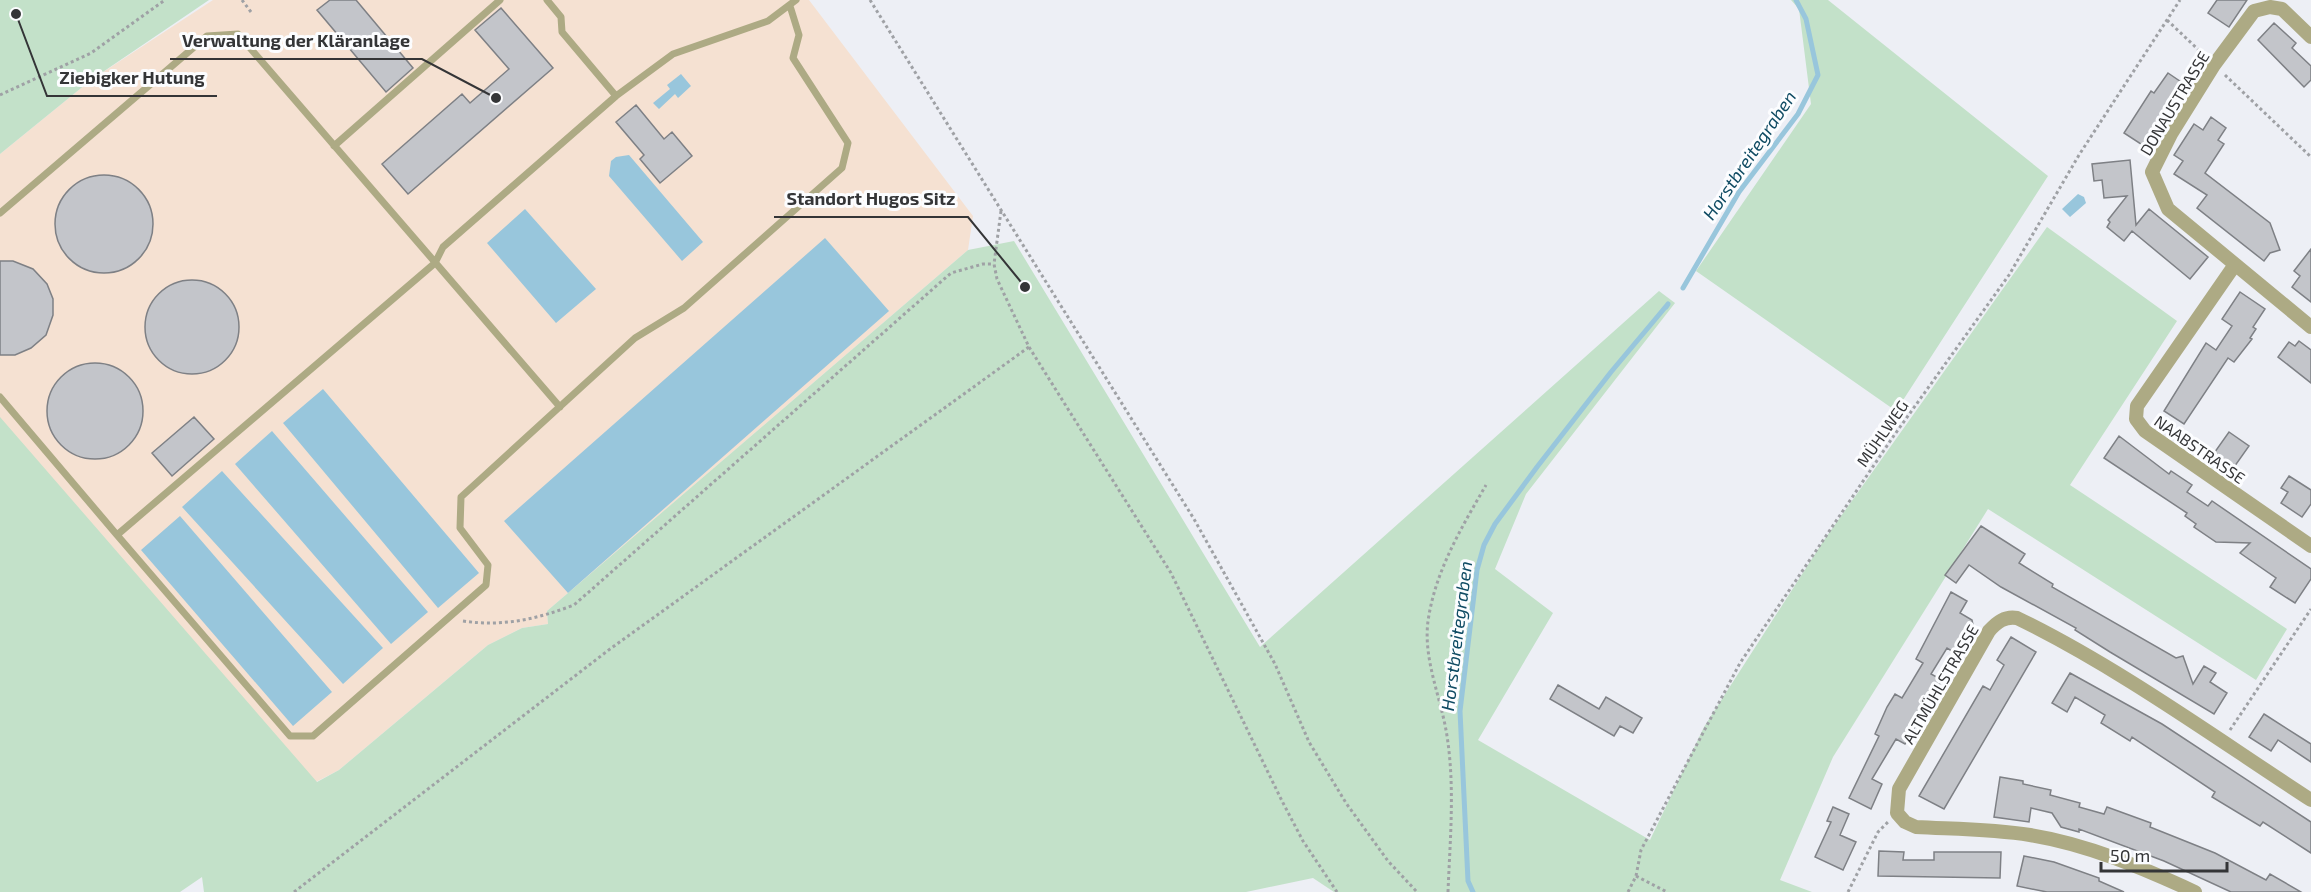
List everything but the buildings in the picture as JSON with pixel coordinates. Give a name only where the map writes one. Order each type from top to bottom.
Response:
[{"type":"street","name":"DONAUSTRASSE","points":[[2311,37],[2282,9],[2270,7],[2253,11],[2214,65],[2171,134],[2152,172],[2168,209],[2234,266],[2311,327]]},
{"type":"street","name":"NAABSTRASSE","points":[[2234,266],[2137,406],[2136,419],[2145,431],[2311,546]]},
{"type":"street","name":"ALTMÜHLSTRASSE","points":[[2195,892],[2117,860],[2032,835],[1916,827],[1905,822],[1897,813],[1899,789],[1989,631],[1998,622],[2010,617],[2026,622],[2222,741],[2311,800]]},
{"type":"lane","points":[[334,146],[500,0]]},
{"type":"lane","points":[[547,0],[561,16],[561,32],[616,96]]},
{"type":"lane","points":[[117,535],[435,263],[443,247],[616,96],[673,54],[768,21],[796,0]]},
{"type":"lane","points":[[0,397],[290,736],[313,736],[486,585],[488,565],[460,528],[461,497],[636,338],[684,308],[842,168],[848,143],[793,58],[799,34],[790,6]]},
{"type":"lane","points":[[0,213],[207,36],[238,34],[560,407]]},
{"type":"path","points":[[0,95],[91,53],[165,0]]},
{"type":"path","points":[[242,0],[251,12]]},
{"type":"path","points":[[870,0],[1194,519],[1275,664],[1310,742],[1346,802],[1388,861],[1417,892]]},
{"type":"path","name":"MÜHLWEG","points":[[1628,892],[1636,876],[1641,850],[1740,663],[1862,481],[2009,275],[2079,155],[2180,0]]},
{"type":"path","points":[[2167,20],[2311,157]]},
{"type":"path","points":[[1001,209],[994,264],[997,279],[1029,347],[1171,573],[1282,801],[1304,841],[1338,892]]},
{"type":"path","points":[[447,619],[481,624],[519,623],[574,605],[951,273],[983,264],[994,264]]},
{"type":"path","points":[[294,892],[610,649],[1029,347]]},
{"type":"path","points":[[1448,892],[1452,786],[1447,736],[1428,652],[1428,617],[1434,591],[1459,532],[1486,485]]},
{"type":"path","points":[[2222,741],[2311,609]]},
{"type":"path","points":[[1848,892],[1878,832]]},
{"type":"path","points":[[1636,876],[1667,892]]},
{"type":"shaded area","points":[[213,0],[809,0],[973,216],[968,250],[547,611],[548,624],[522,628],[488,645],[339,770],[316,782],[0,419],[0,154],[91,80]]},
{"type":"green space","points":[[0,0],[209,0],[91,80],[0,154]]},
{"type":"green space","points":[[1791,0],[1828,0],[2048,176],[1896,411],[1696,271],[1811,104],[1799,9]]},
{"type":"green space","points":[[2047,227],[2177,321],[2070,485],[2287,629],[2256,680],[1988,509],[1833,757],[1780,880],[1812,892],[1334,892],[1313,878],[1246,892],[204,892],[202,877],[180,892],[0,892],[0,417],[317,782],[339,770],[488,645],[522,628],[548,624],[547,611],[968,250],[1014,241],[1260,647],[1659,291],[1675,303],[1526,494],[1495,569],[1553,613],[1478,740],[1650,840],[1704,727],[1824,540]]},
{"type":"water","points":[[681,74],[691,86],[678,98],[675,94],[659,109],[653,103],[670,89],[667,85]]},
{"type":"water","points":[[629,155],[703,242],[682,261],[609,176],[611,161],[616,157]]},
{"type":"water","points":[[2078,194],[2084,197],[2086,203],[2070,217],[2062,209]]},
{"type":"water","points":[[525,209],[596,289],[556,323],[487,243]]},
{"type":"water","points":[[825,238],[889,311],[568,593],[504,521]]},
{"type":"water","points":[[323,389],[479,573],[438,608],[283,423]]},
{"type":"water","points":[[272,431],[428,612],[391,644],[235,464]]},
{"type":"water","points":[[222,471],[383,648],[343,684],[182,507]]},
{"type":"water","points":[[180,516],[332,692],[293,726],[141,550]]},
{"type":"waterway","name":"Horstbreitegraben","points":[[1683,288],[1739,192],[1798,114],[1818,75],[1806,19],[1796,0]]},
{"type":"waterway","name":"Horstbreitegraben","points":[[1473,892],[1468,881],[1460,711],[1477,570],[1484,545],[1495,524],[1537,467],[1611,372],[1668,304],[1666,307]]},
{"type":"place","name":"Ziebigker Hutung","points":[[16,14]]},
{"type":"place","name":"Verwaltung der Kläranlage","points":[[496,98]]},
{"type":"place","name":"Standort Hugos Sitz","points":[[1025,287]]}]
